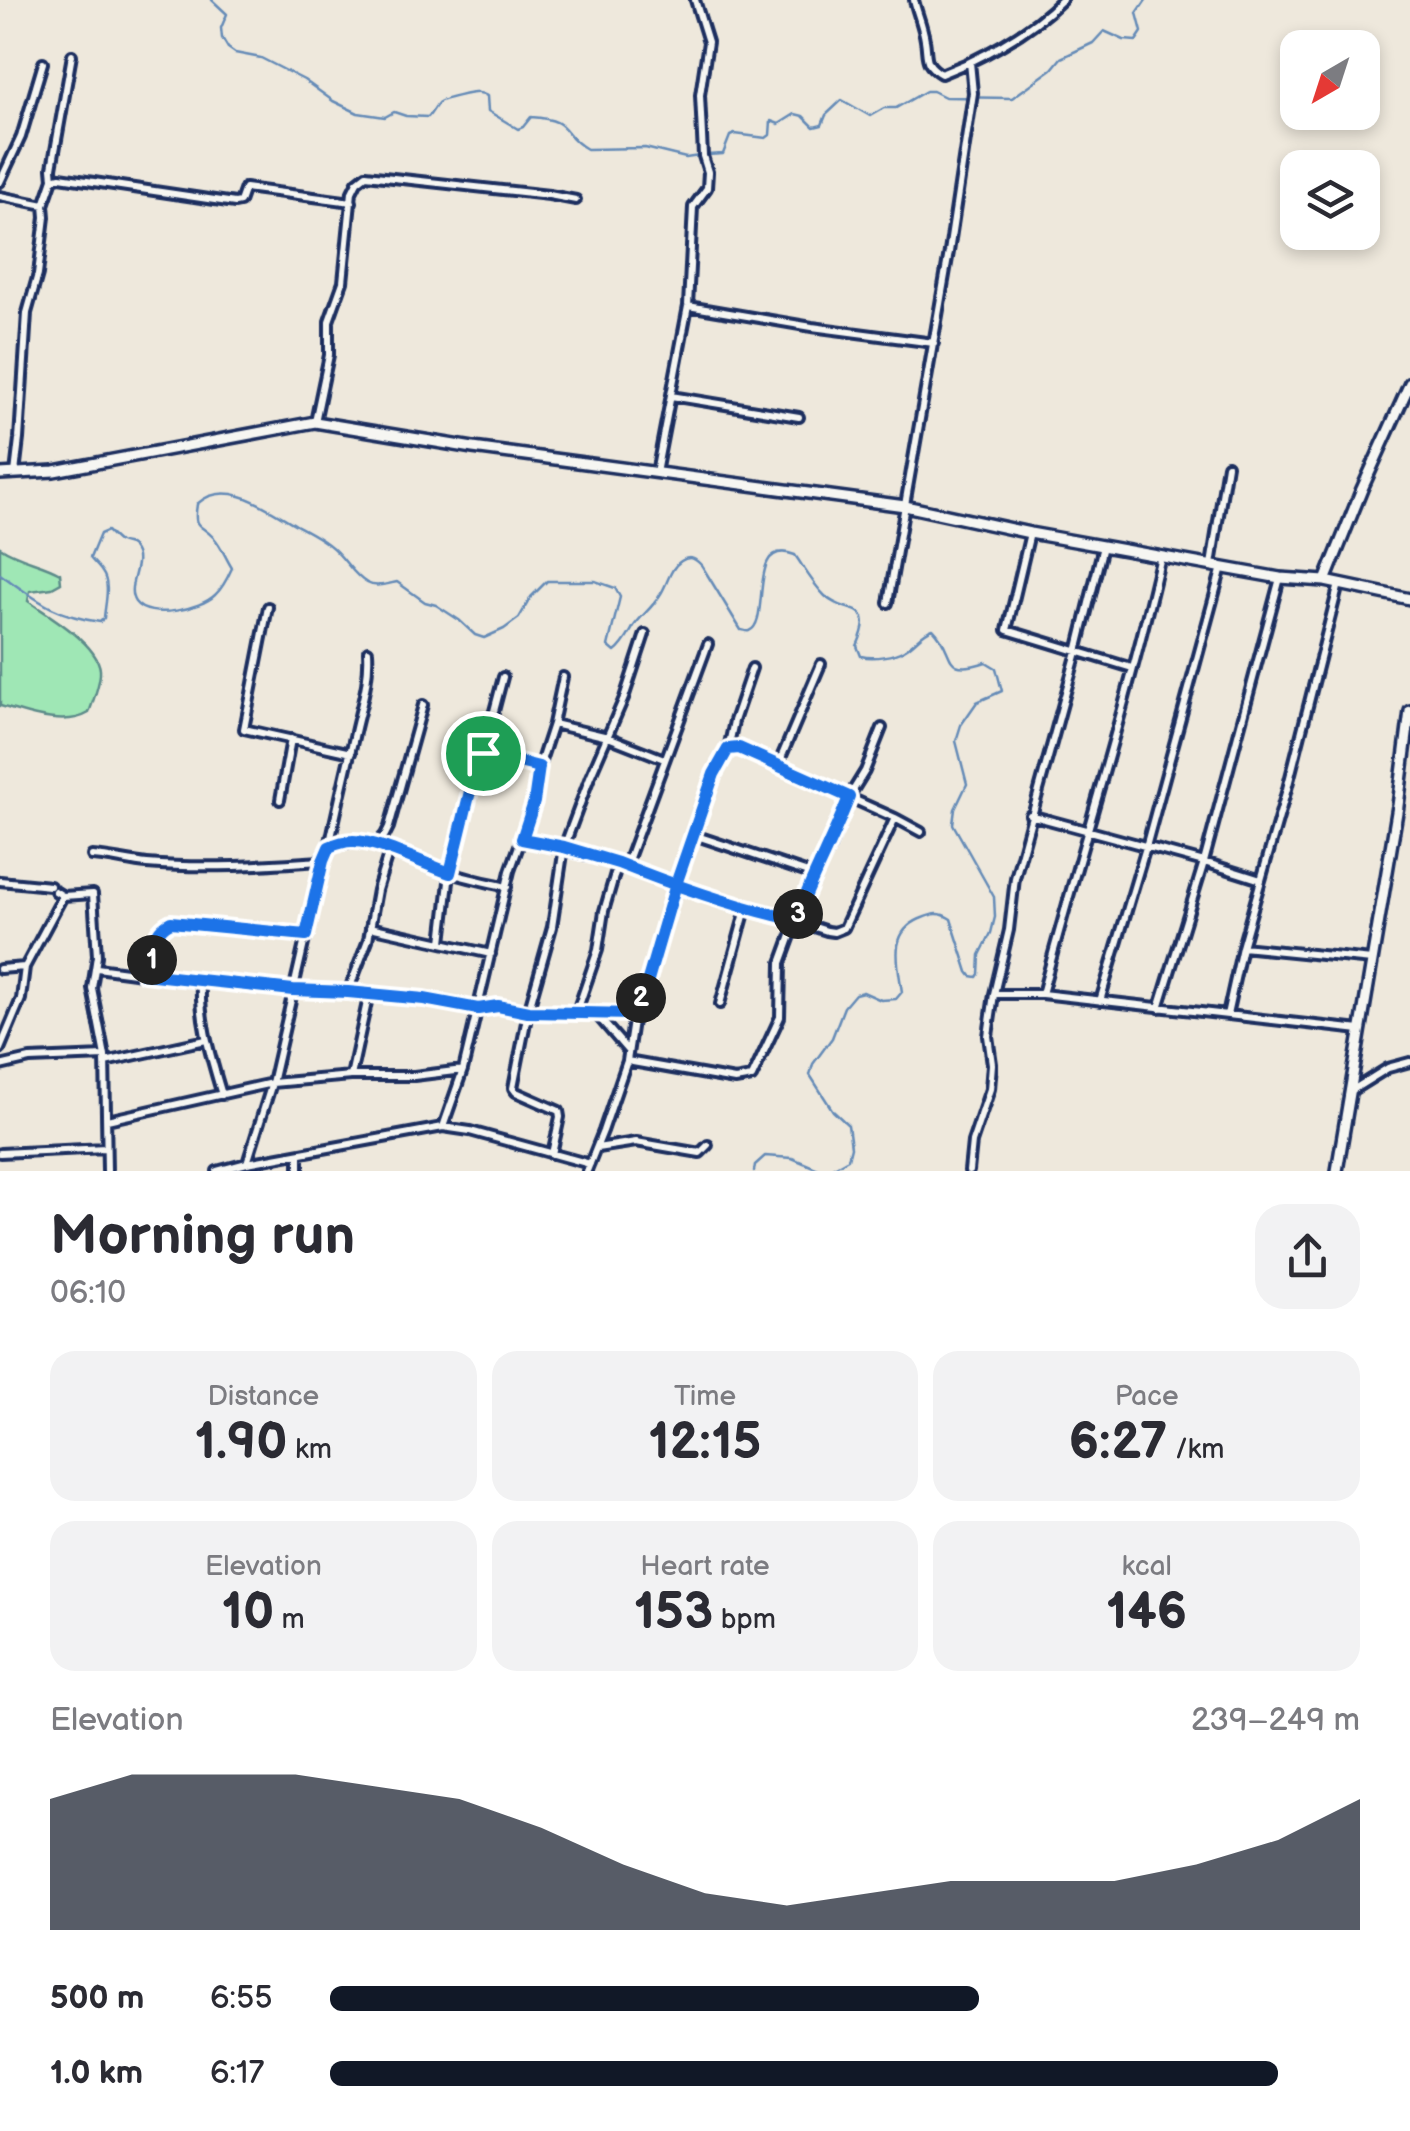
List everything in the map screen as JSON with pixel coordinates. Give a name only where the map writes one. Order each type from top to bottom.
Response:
[{"type":"street","points":[[656,472],[688,306],[692,207],[707,188],[700,95],[708,42],[695,0]]},
{"type":"street","points":[[914,0],[926,56],[931,68],[941,74],[991,52],[1062,0]]},
{"type":"street","points":[[15,473],[27,313],[38,274],[44,205],[53,179],[72,55]]},
{"type":"street","points":[[888,603],[973,93],[970,62]]},
{"type":"street","points":[[0,182],[21,137],[42,63]]},
{"type":"street","points":[[315,422],[329,355],[328,321],[343,282],[352,192],[357,182],[366,175],[576,200]]},
{"type":"street","points":[[53,179],[235,203],[240,202],[244,188],[352,202]]},
{"type":"street","points":[[0,196],[44,205]]},
{"type":"street","points":[[688,306],[934,343]]},
{"type":"street","points":[[1325,582],[1410,382]]},
{"type":"street","points":[[671,396],[798,417]]},
{"type":"street","points":[[0,474],[54,471],[315,422],[473,448],[906,506],[1030,533],[1410,599]]},
{"type":"street","points":[[1100,1001],[1146,847],[1217,566],[1227,465]]},
{"type":"street","points":[[1030,533],[1006,630],[1132,668]]},
{"type":"street","points":[[970,1171],[972,1142],[990,1089],[988,1036],[1008,935],[1014,878],[1103,546]]},
{"type":"street","points":[[1042,994],[1108,766],[1162,555]]},
{"type":"street","points":[[1159,1008],[1204,862],[1280,578]]},
{"type":"street","points":[[1226,1016],[1339,584]]},
{"type":"street","points":[[268,607],[244,729],[351,753]]},
{"type":"street","points":[[552,1154],[559,1112],[512,1088],[552,927],[564,847],[624,698],[645,634]]},
{"type":"street","points":[[577,1012],[598,950],[604,910],[660,779],[708,644]]},
{"type":"street","points":[[247,1163],[272,1083],[365,699],[368,651]]},
{"type":"street","points":[[778,765],[820,664]]},
{"type":"street","points":[[217,1171],[442,1127],[552,1154],[588,1168],[626,1061],[634,1014],[645,990],[676,884],[714,774],[728,749],[752,668]]},
{"type":"street","points":[[442,1127],[463,1070],[511,866],[534,802],[562,677]]},
{"type":"street","points":[[442,942],[450,873],[503,678]]},
{"type":"street","points":[[376,844],[388,831],[423,704]]},
{"type":"street","points":[[1337,1171],[1398,806],[1410,711]]},
{"type":"street","points":[[553,724],[608,736],[664,759]]},
{"type":"street","points":[[626,1061],[736,1080],[752,1077],[780,1017],[781,963],[796,920],[882,728]]},
{"type":"street","points":[[280,800],[290,739]]},
{"type":"street","points":[[728,749],[739,748],[921,832]]},
{"type":"street","points":[[483,753],[539,767]]},
{"type":"street","points":[[1398,806],[1410,808]]},
{"type":"street","points":[[1030,815],[1260,880]]},
{"type":"street","points":[[522,839],[622,864],[746,909],[834,932],[844,928],[895,818]]},
{"type":"street","points":[[694,835],[814,875]]},
{"type":"street","points":[[329,847],[352,840],[376,844],[450,873],[507,887]]},
{"type":"street","points":[[348,992],[368,940],[377,890],[390,851]]},
{"type":"street","points":[[92,856],[192,866],[323,861]]},
{"type":"street","points":[[0,881],[93,894],[97,968],[92,988],[105,1059],[108,1171]]},
{"type":"street","points":[[0,1050],[21,998],[25,967],[56,891]]},
{"type":"street","points":[[720,1004],[746,909]]},
{"type":"street","points":[[144,974],[152,963],[157,932],[171,922],[306,935]]},
{"type":"street","points":[[370,927],[492,954]]},
{"type":"street","points":[[1242,947],[1373,960]]},
{"type":"street","points":[[0,969],[25,967]]},
{"type":"street","points":[[97,968],[201,982],[424,999],[478,1009],[498,1006],[528,1012],[634,1014]]},
{"type":"street","points":[[201,982],[206,1040],[222,1095]]},
{"type":"street","points":[[351,1076],[368,994]]},
{"type":"street","points":[[994,994],[1042,994],[1360,1030]]},
{"type":"street","points":[[596,1014],[628,1051]]},
{"type":"street","points":[[0,1066],[30,1059],[105,1059],[206,1040]]},
{"type":"street","points":[[1351,1091],[1388,1068],[1410,1062]]},
{"type":"street","points":[[107,1120],[272,1083],[463,1070]]},
{"type":"street","points":[[596,1148],[636,1142],[695,1153],[704,1151],[708,1145]]},
{"type":"street","points":[[0,1153],[106,1148]]},
{"type":"street","points":[[299,1154],[299,1171]]},
{"type":"green space","points":[[0,547],[60,573],[61,583],[30,591],[28,601],[73,632],[99,663],[97,689],[89,713],[57,719],[0,706]]},
{"type":"waterway","points":[[212,0],[227,14],[221,28],[228,48],[261,58],[358,113],[385,117],[394,112],[428,117],[440,101],[480,93],[487,96],[488,111],[518,129],[531,117],[554,121],[587,149],[645,148],[686,158],[699,156]]},
{"type":"waterway","points":[[707,155],[723,154],[730,136],[735,134],[766,138],[771,121],[779,124],[795,114],[814,127],[822,125],[826,115],[842,100],[870,116],[884,108],[896,108],[926,91],[945,97],[1012,98],[1061,58],[1093,43],[1104,31],[1136,41],[1142,32],[1137,13],[1146,0]]},
{"type":"waterway","points":[[0,574],[57,611],[100,622],[104,618],[106,582],[90,558],[100,534],[107,531],[131,546],[136,554],[132,596],[142,608],[163,612],[199,605],[218,592],[232,568],[217,541],[198,525],[197,504],[209,496],[234,495],[260,504],[321,539],[367,583],[397,582],[484,638],[519,618],[531,597],[547,581],[595,581],[615,588],[620,597],[608,646],[615,652],[657,599],[674,568],[690,558],[702,566],[741,630],[749,631],[756,625],[765,569],[770,558],[780,552],[795,555],[825,596],[862,615],[863,631],[857,646],[861,656],[900,652],[933,629],[955,664],[962,667],[986,662],[996,668],[1002,691],[977,702],[961,725],[956,741],[967,784],[955,809],[953,824],[994,897],[995,917],[980,955],[979,974],[971,976],[968,972],[951,919],[932,915],[910,925],[899,941],[902,992],[896,999],[881,1000],[863,992],[855,994],[844,1007],[832,1038],[813,1064],[810,1075],[833,1111],[848,1125],[848,1159],[827,1171]]},
{"type":"waterway","points":[[754,1171],[765,1156],[792,1158],[823,1171]]},
{"type":"route","points":[[483,753],[476,767],[450,873],[376,844],[341,842],[329,847],[323,861],[306,935],[171,922],[157,932],[152,963],[144,974],[424,999],[478,1009],[498,1006],[528,1012],[634,1014],[645,990],[676,884],[723,754],[739,748],[849,797],[796,920],[746,909],[676,884],[618,863],[564,847],[522,839],[534,802],[539,767],[483,753]]}]
